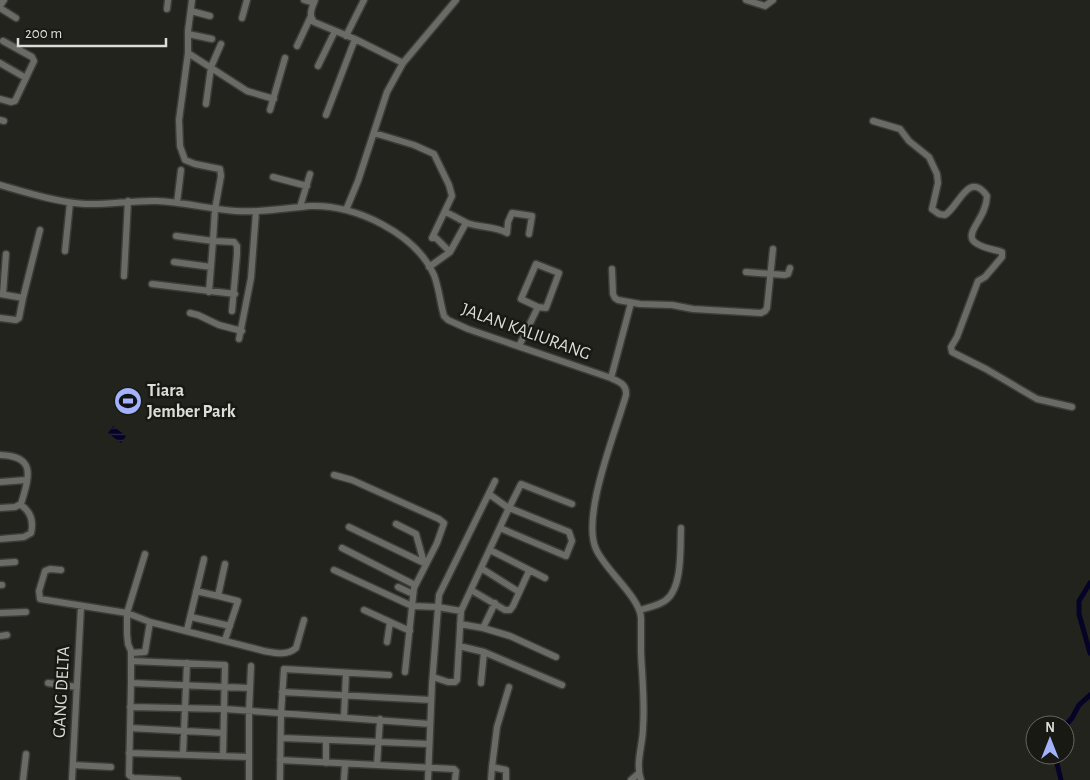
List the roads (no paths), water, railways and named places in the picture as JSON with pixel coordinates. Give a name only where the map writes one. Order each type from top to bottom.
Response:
[{"type":"street","points":[[4,0],[0,7],[16,18]]},
{"type":"street","points":[[167,9],[168,0]]},
{"type":"street","points":[[192,0],[188,53],[179,120],[180,146],[184,158],[189,163],[220,170],[221,176],[216,209],[209,292]]},
{"type":"street","points":[[242,18],[247,0]]},
{"type":"street","points":[[297,46],[311,16],[315,2],[304,0]]},
{"type":"street","points":[[346,36],[364,0]]},
{"type":"street","points":[[346,210],[387,92],[403,63],[456,0]]},
{"type":"street","points":[[746,0],[765,6],[773,0]]},
{"type":"street","points":[[191,12],[210,16]]},
{"type":"street","points":[[311,16],[312,21],[317,24],[355,39],[403,63]]},
{"type":"street","points":[[318,66],[335,31]]},
{"type":"street","points":[[188,34],[212,39]]},
{"type":"street","points":[[326,115],[355,39]]},
{"type":"street","points":[[0,100],[15,101],[33,61],[33,58],[3,41]]},
{"type":"street","points":[[206,104],[211,67],[221,44]]},
{"type":"street","points":[[188,53],[247,91],[274,99]]},
{"type":"street","points":[[270,110],[286,58]]},
{"type":"street","points":[[0,63],[26,78]]},
{"type":"street","points":[[873,120],[900,129],[909,141],[929,157],[934,166],[938,183],[932,209],[939,214],[945,215],[951,211],[968,188],[972,186],[979,188],[987,196],[987,205],[971,235],[973,241],[978,245],[986,249],[999,251],[1003,255],[985,277],[978,281],[957,337],[951,347],[952,352],[1037,398],[1072,407]]},
{"type":"street","points":[[374,133],[414,145],[435,155],[451,192],[450,200],[432,238],[436,238],[450,252]]},
{"type":"street","points":[[177,203],[181,170]]},
{"type":"street","points":[[300,207],[310,174]]},
{"type":"street","points":[[273,177],[307,186]]},
{"type":"street","name":"JALAN KALIURANG","points":[[0,185],[70,203],[156,201],[256,212],[328,206],[346,210],[392,229],[412,246],[429,267],[434,276],[447,319],[468,329],[624,384],[627,392],[596,497],[592,534],[596,549],[605,564],[640,610]]},
{"type":"street","points":[[124,276],[128,201]]},
{"type":"street","points":[[64,251],[70,203]]},
{"type":"street","points":[[239,339],[252,278],[256,212]]},
{"type":"street","points":[[445,212],[466,223],[486,228],[498,228],[508,233],[508,222],[512,213],[525,213],[532,216],[529,234]]},
{"type":"street","points":[[429,267],[450,252],[466,223]]},
{"type":"street","points":[[0,318],[18,319],[40,230]]},
{"type":"street","points":[[176,236],[234,242],[236,244],[235,294],[232,311]]},
{"type":"street","points":[[612,269],[614,297],[616,300],[631,303],[672,305],[693,309],[762,313],[767,308],[773,249]]},
{"type":"street","points":[[6,254],[2,294],[23,298]]},
{"type":"street","points":[[174,262],[211,267]]},
{"type":"street","points":[[536,264],[559,273],[546,308],[538,307],[521,299],[536,264]]},
{"type":"street","points":[[746,272],[787,275],[790,268]]},
{"type":"street","points":[[152,284],[235,294]]},
{"type":"street","points":[[611,378],[631,303]]},
{"type":"street","points":[[519,346],[538,307]]},
{"type":"street","points":[[190,313],[219,325],[242,331]]},
{"type":"street","points":[[0,456],[14,456],[23,461],[27,467],[20,505]]},
{"type":"street","points":[[334,476],[352,480],[442,521],[443,527],[415,585],[405,672]]},
{"type":"street","points":[[0,482],[26,480]]},
{"type":"street","points":[[428,780],[432,677],[439,595],[495,481]]},
{"type":"street","points":[[432,677],[448,682],[456,681],[461,611],[508,511],[508,507],[521,484],[572,504]]},
{"type":"street","points":[[488,494],[508,507],[568,532],[572,541],[566,556],[500,528]]},
{"type":"street","points":[[0,508],[20,505]]},
{"type":"street","points":[[0,539],[24,537],[31,533],[31,517],[28,510],[20,505]]},
{"type":"street","points":[[396,524],[416,534],[425,564]]},
{"type":"street","points":[[349,527],[425,564]]},
{"type":"street","points":[[631,780],[640,776],[644,728],[640,610],[664,602],[671,594],[679,567],[681,528]]},
{"type":"street","points":[[342,548],[415,585]]},
{"type":"street","points":[[490,550],[545,578]]},
{"type":"street","points":[[145,554],[127,613],[127,641],[131,653],[129,773],[131,779],[178,780]]},
{"type":"street","points":[[187,630],[204,558]]},
{"type":"street","points":[[0,563],[15,562]]},
{"type":"street","points":[[218,596],[225,564]]},
{"type":"street","points":[[481,568],[519,592]]},
{"type":"street","points":[[61,570],[50,569],[46,571],[39,591],[39,598],[127,613],[150,622],[264,651],[292,652],[296,648],[304,620]]},
{"type":"street","points":[[334,570],[412,606],[438,607],[461,611]]},
{"type":"street","points":[[471,590],[505,610],[510,610],[529,571]]},
{"type":"street","points":[[398,587],[413,594]]},
{"type":"street","points":[[196,590],[238,601],[225,640]]},
{"type":"street","points":[[484,628],[495,603]]},
{"type":"street","name":"GANG DELTA","points":[[72,780],[81,606]]},
{"type":"street","points":[[364,610],[410,631]]},
{"type":"street","points":[[0,614],[26,612]]},
{"type":"street","points":[[191,617],[230,626]]},
{"type":"street","points":[[131,653],[145,652],[150,622]]},
{"type":"street","points":[[387,642],[390,622]]},
{"type":"street","points":[[460,624],[484,628],[510,636],[556,657]]},
{"type":"street","points":[[459,646],[484,652],[562,685]]},
{"type":"street","points":[[481,683],[484,652]]},
{"type":"street","points":[[131,661],[224,664],[226,667],[223,756]]},
{"type":"street","points":[[183,754],[188,663]]},
{"type":"street","points":[[249,780],[251,666]]},
{"type":"street","points":[[280,780],[283,671],[286,668],[346,674],[389,675]]},
{"type":"street","points":[[344,717],[346,674]]},
{"type":"street","points":[[48,683],[77,687]]},
{"type":"street","points":[[131,683],[250,688]]},
{"type":"street","points":[[491,780],[497,727],[509,687]]},
{"type":"street","points":[[282,692],[431,700]]},
{"type":"street","points":[[130,707],[224,709],[430,724]]},
{"type":"street","points":[[378,765],[380,719]]},
{"type":"street","points":[[130,728],[223,732]]},
{"type":"street","points":[[282,738],[429,744]]},
{"type":"street","points":[[326,741],[326,763]]},
{"type":"street","points":[[130,753],[249,757]]},
{"type":"street","points":[[23,780],[26,754]]},
{"type":"street","points":[[280,760],[455,769],[455,780]]},
{"type":"street","points":[[344,764],[344,780]]},
{"type":"street","points":[[73,765],[111,767]]},
{"type":"street","points":[[492,768],[505,770],[506,780]]},
{"type":"water","points":[[113,426],[126,436],[121,443],[108,433]]},
{"type":"waterway","points":[[1090,583],[1079,601],[1079,614],[1090,653]]},
{"type":"waterway","points":[[1074,715],[1079,705],[1090,695]]},
{"type":"waterway","points":[[1057,765],[1061,780]]},
{"type":"place","name":"Tiara Jember Park","points":[[128,401]]}]
